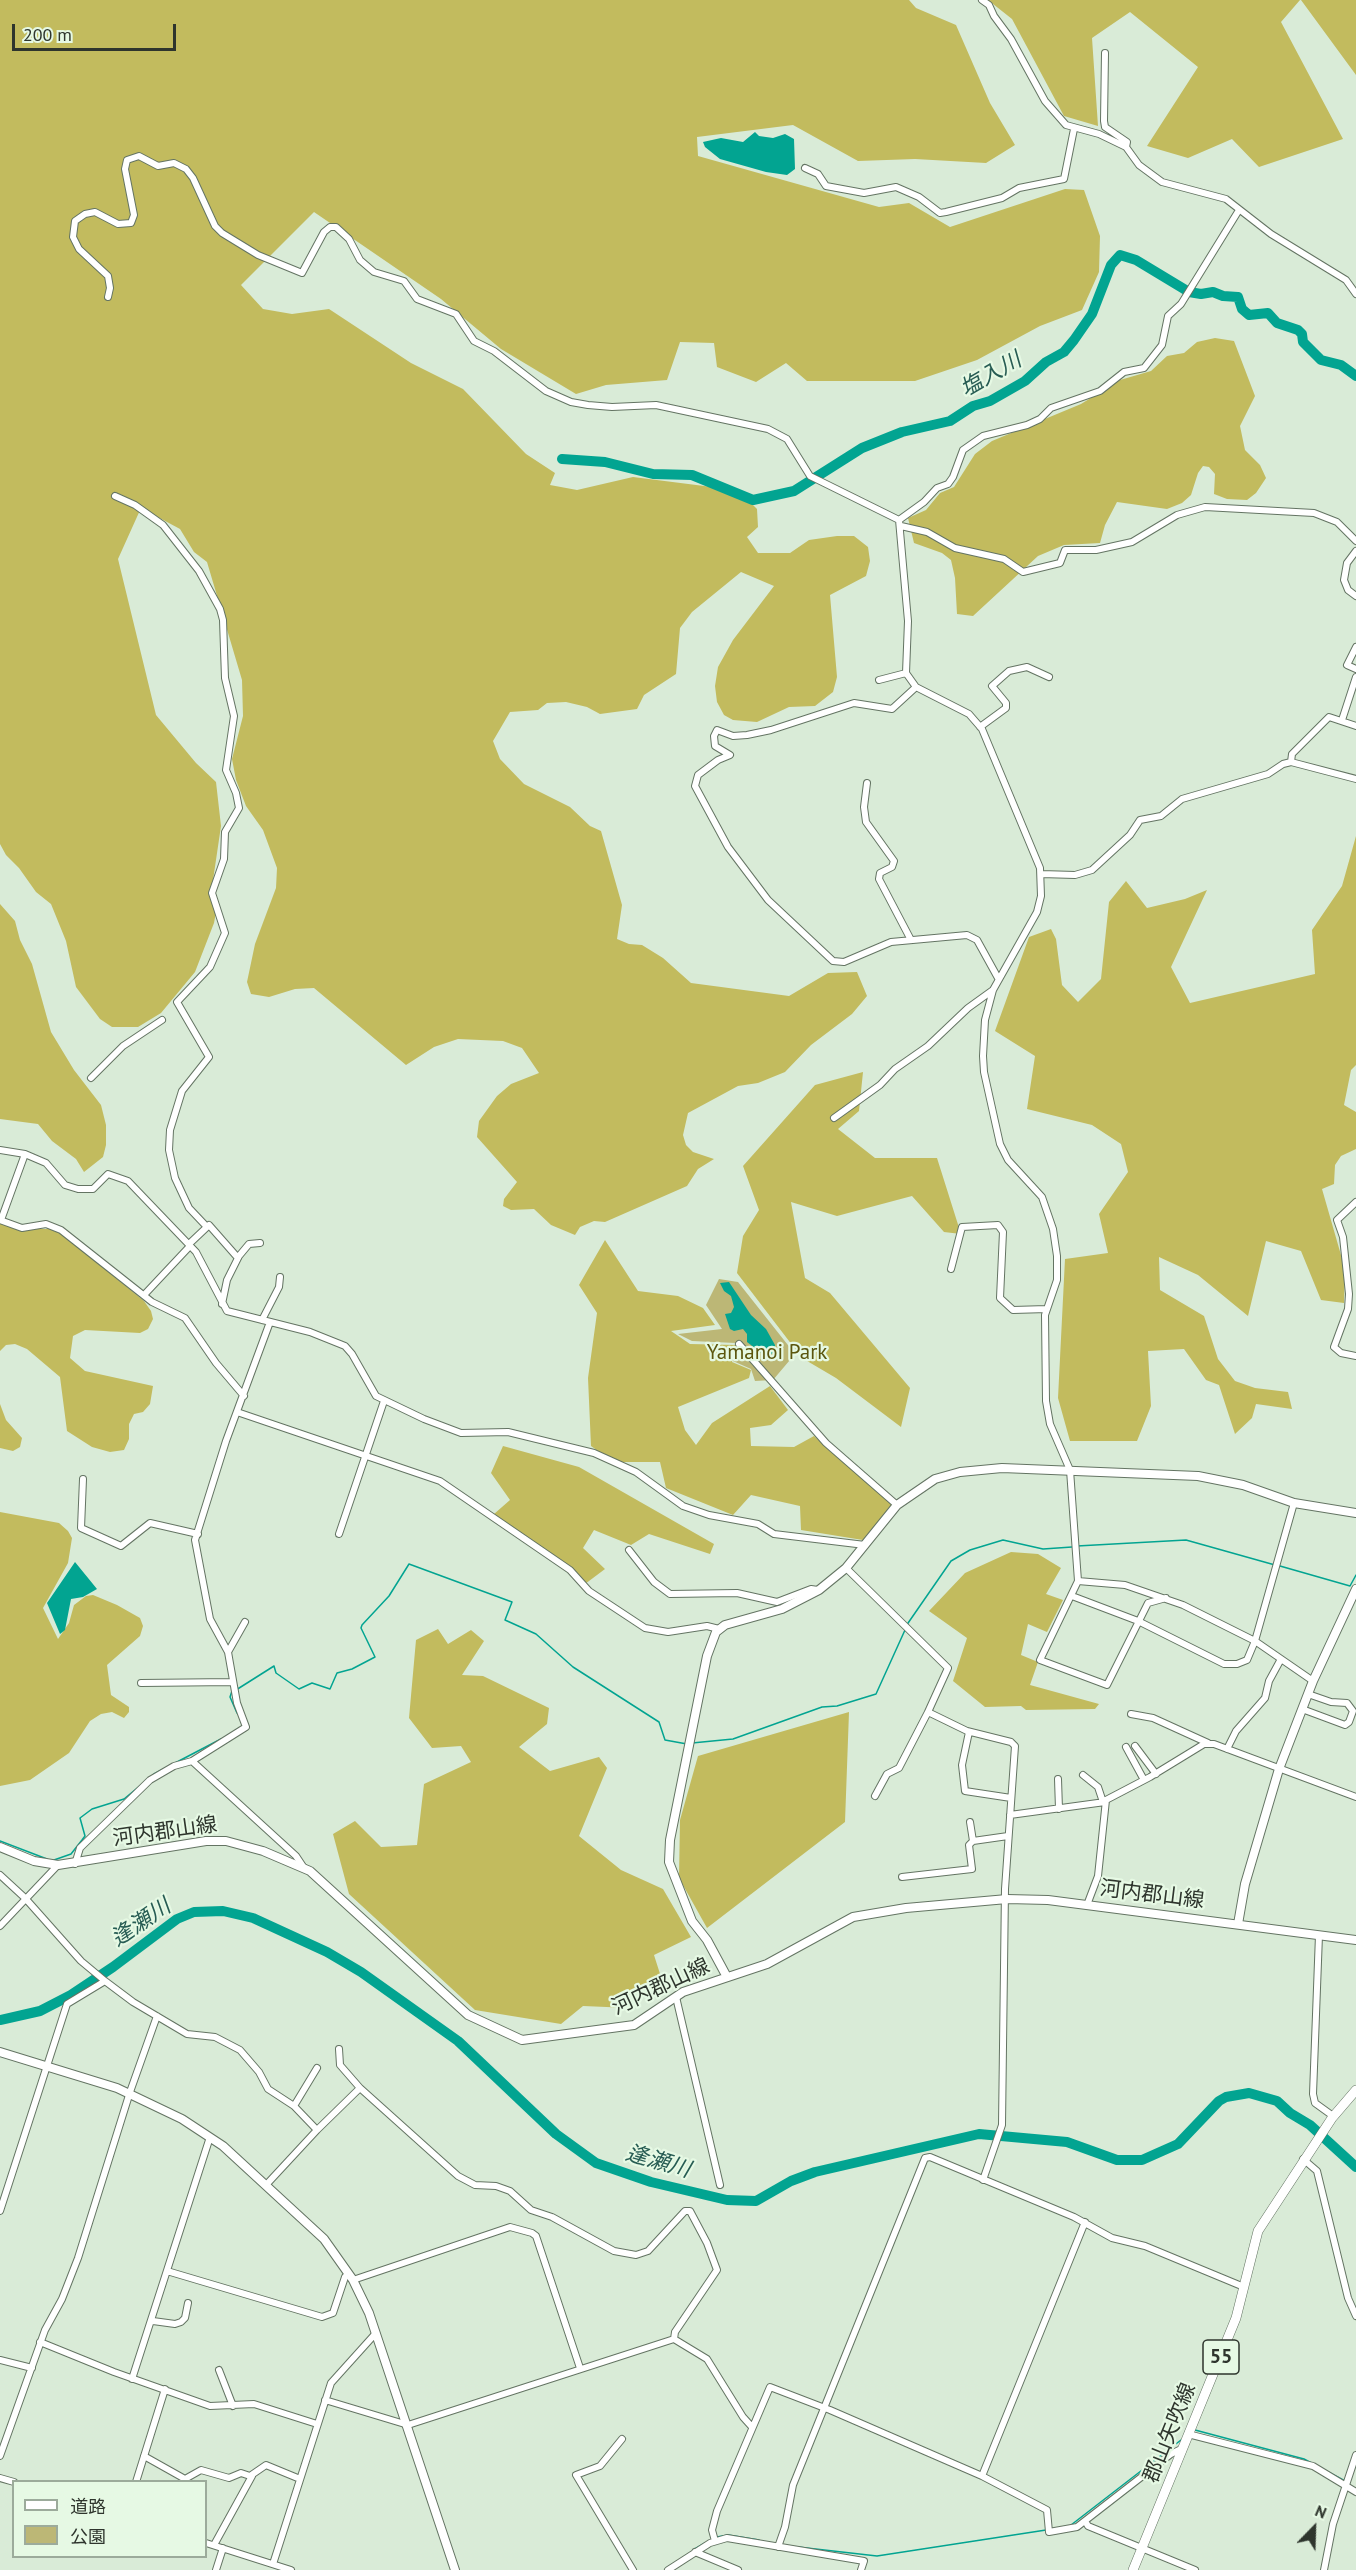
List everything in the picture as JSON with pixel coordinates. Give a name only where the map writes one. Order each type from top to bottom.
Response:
[{"type":"main road","name":"郡山矢吹線","points":[[1133,2570],[1236,2318],[1258,2231],[1332,2117],[1356,2090]]},
{"type":"street","points":[[982,0],[989,5],[1011,39],[1045,101],[1057,117],[1074,129],[1099,134],[1126,147],[1152,177],[1175,187],[1217,194],[1271,234],[1346,280],[1356,294]]},
{"type":"street","points":[[1105,53],[1104,121],[1106,127],[1127,142],[1126,147]]},
{"type":"street","points":[[805,168],[818,174],[826,186],[864,193],[896,187],[919,197],[940,213],[1002,198],[1019,188],[1064,179],[1074,129]]},
{"type":"street","points":[[108,297],[110,288],[108,276],[79,249],[73,237],[75,221],[85,214],[95,212],[118,224],[131,223],[134,216],[125,169],[127,160],[139,156],[158,166],[174,163],[186,169],[193,178],[215,226],[222,233],[258,255],[303,273],[324,232],[330,227],[336,227],[349,240],[360,260],[374,272],[404,281],[417,299],[456,314],[474,341],[494,351],[546,391],[571,402],[588,405],[612,407],[656,405],[768,429],[787,439],[810,476],[900,523],[927,532],[955,548],[1004,559],[1023,572],[1060,563],[1065,550],[1096,550],[1132,542],[1177,515],[1205,507],[1314,513],[1337,522],[1356,541]]},
{"type":"street","points":[[900,523],[937,488],[948,484],[963,450],[983,436],[1027,425],[1040,419],[1051,408],[1094,394],[1124,372],[1141,370],[1148,365],[1164,340],[1168,316],[1181,304],[1239,210]]},
{"type":"street","points":[[115,496],[135,505],[163,525],[199,571],[220,609],[223,620],[225,678],[234,716],[226,770],[236,793],[239,808],[225,832],[224,859],[212,892],[225,933],[210,967],[177,1002],[208,1056],[182,1091],[170,1130],[169,1150],[175,1178],[189,1209],[207,1227],[144,1295]]},
{"type":"street","points":[[900,523],[908,621],[906,673],[916,687],[969,714],[980,727],[1039,863],[1041,874],[1041,896],[1035,919],[998,978],[993,990],[984,1033],[984,1072],[997,1134],[1005,1155],[1042,1197],[1053,1229],[1058,1276],[1047,1309],[1047,1413],[1070,1470],[1078,1581],[1040,1660],[1106,1685],[1150,1601],[1166,1598]]},
{"type":"street","points":[[1356,551],[1347,563],[1344,580],[1348,590],[1356,596]]},
{"type":"street","points":[[1356,647],[1347,664],[1356,669]]},
{"type":"street","points":[[980,727],[1006,708],[1006,703],[992,686],[1010,671],[1027,667],[1050,677]]},
{"type":"street","points":[[879,680],[906,673]]},
{"type":"street","points":[[1342,720],[1356,677]]},
{"type":"street","points":[[916,687],[892,709],[854,703],[755,734],[733,736],[717,730],[714,736],[715,746],[730,755],[718,760],[698,774],[695,783],[728,848],[768,900],[833,961],[838,963],[891,942],[969,936],[977,940],[998,978]]},
{"type":"street","points":[[1291,762],[1293,754],[1328,718],[1333,716],[1356,726]]},
{"type":"street","points":[[1041,874],[1075,875],[1092,870],[1130,835],[1140,820],[1161,816],[1182,799],[1268,774],[1291,762],[1356,779]]},
{"type":"street","points":[[867,783],[864,807],[866,822],[894,861],[892,867],[880,873],[879,879],[911,940]]},
{"type":"street","points":[[834,1118],[880,1085],[895,1069],[928,1046],[960,1015],[993,990]]},
{"type":"street","points":[[91,1078],[123,1046],[162,1020]]},
{"type":"street","points":[[0,1150],[25,1154],[48,1164],[66,1185],[78,1189],[93,1189],[108,1174],[122,1178],[199,1256],[222,1304],[231,1314],[320,1335],[345,1346],[357,1361],[372,1392],[384,1401],[458,1433],[508,1432],[594,1453],[636,1473],[683,1506],[709,1515],[758,1524],[777,1534],[865,1545]]},
{"type":"street","points":[[25,1154],[0,1220],[22,1228],[46,1224],[61,1230],[156,1305],[188,1321],[198,1339],[244,1396]]},
{"type":"street","points":[[1356,1202],[1337,1218],[1343,1237],[1343,1258],[1348,1266],[1349,1294],[1348,1309],[1334,1347],[1341,1353],[1356,1356]]},
{"type":"street","points":[[209,1225],[238,1258]]},
{"type":"street","points":[[951,1269],[962,1227],[998,1225],[1004,1233],[1000,1298],[1013,1310],[1047,1309]]},
{"type":"street","points":[[222,1304],[227,1280],[238,1258],[249,1244],[260,1243]]},
{"type":"street","points":[[262,1320],[279,1287],[280,1277]]},
{"type":"street","points":[[75,1864],[80,1848],[150,1780],[174,1766],[192,1761],[246,1728],[233,1682],[228,1652],[210,1619],[196,1548],[198,1534],[237,1412],[270,1322]]},
{"type":"street","points":[[739,1344],[826,1443],[897,1505]]},
{"type":"street","points":[[339,1534],[384,1401]]},
{"type":"street","points":[[237,1412],[448,1486],[570,1570],[594,1595],[645,1628],[668,1632],[707,1626],[719,1629]]},
{"type":"street","points":[[727,1977],[707,1940],[692,1921],[673,1879],[669,1863],[670,1840],[707,1656],[719,1629],[731,1623],[782,1609],[818,1590],[846,1568],[897,1505],[935,1479],[960,1472],[1002,1468],[1198,1476],[1243,1485],[1294,1503],[1356,1513]]},
{"type":"street","points":[[83,1479],[81,1528],[121,1546],[150,1523],[198,1534]]},
{"type":"street","points":[[1072,1596],[1138,1622],[1227,1665],[1247,1660],[1255,1641],[1294,1503]]},
{"type":"street","points":[[629,1550],[654,1582],[670,1594],[737,1593],[777,1602],[811,1589],[818,1590]]},
{"type":"street","points":[[846,1568],[948,1668],[899,1768],[887,1774],[875,1797]]},
{"type":"street","points":[[1078,1581],[1125,1585],[1166,1598],[1255,1641],[1312,1681]]},
{"type":"street","points":[[1238,1924],[1245,1884],[1279,1769],[1312,1681],[1356,1589]]},
{"type":"street","points":[[228,1652],[245,1622]]},
{"type":"street","points":[[1227,1749],[1236,1731],[1265,1698],[1271,1678],[1281,1659]]},
{"type":"street","points":[[141,1683],[233,1682]]},
{"type":"street","points":[[1302,1709],[1345,1725],[1349,1722],[1353,1711],[1347,1703],[1331,1702],[1308,1694]]},
{"type":"street","points":[[928,1712],[969,1732],[1014,1745],[1008,1836],[1002,2125],[983,2180]]},
{"type":"street","points":[[1131,1714],[1153,1718],[1208,1743],[1356,1797]]},
{"type":"street","points":[[969,1732],[962,1765],[964,1790],[969,1794],[1011,1798]]},
{"type":"street","points":[[1010,1815],[1104,1802],[1208,1743]]},
{"type":"street","points":[[1135,1746],[1156,1774]]},
{"type":"street","points":[[1126,1747],[1144,1780]]},
{"type":"street","points":[[192,1761],[296,1856],[305,1868]]},
{"type":"street","points":[[1083,1775],[1098,1787],[1104,1802],[1100,1868],[1087,1905]]},
{"type":"street","points":[[1058,1779],[1059,1809]]},
{"type":"street","points":[[970,1822],[973,1840]]},
{"type":"street","points":[[902,1877],[972,1869],[969,1845],[973,1840],[1008,1836]]},
{"type":"street","name":"河内郡山線","points":[[0,1847],[34,1861],[75,1864],[206,1841],[241,1844],[305,1868],[468,2015],[522,2040],[620,2029],[640,2022],[698,1985],[766,1964],[853,1917],[906,1908],[1007,1899],[1087,1905],[1356,1940]]},
{"type":"street","points":[[0,1926],[58,1864]]},
{"type":"street","points":[[0,1875],[25,1898],[87,1966],[105,1981],[187,2034],[215,2037],[240,2049],[259,2072],[268,2089],[294,2106],[317,2130]]},
{"type":"street","points":[[1318,1935],[1313,2094],[1315,2103],[1332,2117]]},
{"type":"street","points":[[0,2211],[68,2002],[105,1981]]},
{"type":"street","points":[[676,1997],[720,2185]]},
{"type":"street","points":[[0,2456],[40,2342],[68,2285],[78,2258],[130,2092],[157,2016]]},
{"type":"street","points":[[339,2049],[340,2065],[360,2088],[458,2175],[475,2185],[507,2190],[531,2210],[552,2217],[614,2251],[636,2255],[648,2251],[685,2211],[691,2212],[716,2263],[717,2270],[675,2332],[674,2338]]},
{"type":"street","points":[[0,2052],[130,2092],[160,2106],[210,2137],[324,2239],[351,2277],[376,2333],[454,2570]]},
{"type":"street","points":[[294,2106],[316,2068]]},
{"type":"street","points":[[266,2185],[360,2088]]},
{"type":"street","points":[[132,2379],[153,2321],[210,2137]]},
{"type":"street","points":[[778,2547],[785,2527],[793,2485],[923,2160],[930,2157],[1085,2222],[1112,2238],[1145,2246],[1244,2287]]},
{"type":"street","points":[[1303,2159],[1317,2171],[1348,2298],[1356,2316]]},
{"type":"street","points":[[982,2476],[1085,2222]]},
{"type":"street","points":[[167,2271],[322,2316],[333,2313],[345,2277],[510,2227],[536,2236],[580,2368]]},
{"type":"street","points":[[153,2321],[181,2322],[185,2318],[188,2303]]},
{"type":"street","points":[[273,2564],[333,2380],[376,2333]]},
{"type":"street","points":[[326,2400],[408,2425],[674,2338]]},
{"type":"street","points":[[674,2338],[707,2359],[743,2417],[752,2427]]},
{"type":"street","points":[[40,2342],[132,2379],[210,2406],[254,2404],[317,2424]]},
{"type":"street","points":[[0,2360],[32,2368]]},
{"type":"street","points":[[219,2370],[233,2406]]},
{"type":"street","points":[[715,2541],[712,2530],[714,2519],[770,2387],[823,2407],[982,2476],[1047,2510],[1049,2532],[1072,2528],[1085,2521],[1171,2454],[1183,2448]]},
{"type":"street","points":[[136,2480],[165,2389]]},
{"type":"street","points":[[1188,2434],[1313,2466],[1356,2492]]},
{"type":"street","points":[[622,2439],[600,2466],[576,2475],[633,2570]]},
{"type":"street","points":[[1324,2570],[1345,2486],[1356,2455]]},
{"type":"street","points":[[144,2456],[185,2479],[201,2470],[229,2478],[241,2473],[252,2476]]},
{"type":"street","points":[[214,2546],[252,2476],[260,2467],[266,2465],[300,2479]]},
{"type":"street","points":[[1085,2521],[1088,2526],[1195,2570]]},
{"type":"street","points":[[668,2570],[715,2541],[732,2538],[864,2561],[861,2570]]},
{"type":"street","points":[[207,2543],[291,2570]]},
{"type":"street","points":[[216,2570],[222,2548]]},
{"type":"street","points":[[695,2552],[738,2570]]},
{"type":"green space","name":"Yamanoi Park","points":[[719,1279],[738,1282],[795,1354],[773,1380],[755,1381],[751,1369],[733,1361],[733,1354],[745,1354],[736,1343],[692,1341],[678,1334],[722,1329],[706,1305]]},
{"type":"shaded area","points":[[0,0],[909,0],[916,8],[956,25],[990,103],[1015,145],[986,163],[915,159],[858,161],[793,125],[697,137],[698,156],[879,207],[909,203],[950,227],[1065,189],[1084,190],[1100,236],[1099,272],[1082,310],[1040,326],[977,360],[915,381],[807,381],[786,363],[756,382],[717,367],[714,343],[680,342],[667,380],[606,385],[576,394],[501,349],[441,299],[314,212],[241,285],[263,309],[292,314],[329,309],[411,363],[463,389],[526,454],[555,473],[550,485],[577,490],[633,477],[712,487],[749,501],[757,509],[758,527],[747,537],[758,553],[790,553],[809,540],[837,536],[854,536],[868,547],[870,561],[866,576],[830,595],[837,677],[833,692],[815,706],[789,707],[757,722],[733,720],[724,715],[717,702],[715,686],[718,667],[733,640],[774,586],[741,572],[692,612],[680,628],[676,674],[644,695],[637,709],[600,714],[587,707],[566,702],[547,703],[538,710],[510,712],[493,741],[500,759],[524,784],[570,807],[590,826],[601,831],[622,905],[617,939],[629,944],[642,945],[663,958],[691,983],[789,996],[828,973],[857,972],[867,996],[852,1014],[811,1045],[785,1072],[758,1083],[738,1086],[688,1113],[683,1135],[686,1145],[693,1152],[714,1159],[698,1169],[687,1186],[605,1222],[594,1221],[580,1227],[575,1235],[551,1225],[534,1209],[511,1210],[503,1206],[504,1199],[517,1182],[477,1137],[479,1121],[497,1096],[511,1084],[539,1073],[522,1048],[503,1041],[458,1039],[434,1047],[406,1065],[314,988],[295,989],[269,997],[251,994],[247,982],[255,944],[276,888],[277,868],[263,830],[246,806],[236,780],[232,759],[243,716],[242,680],[207,562],[194,552],[180,529],[141,508],[118,559],[156,715],[196,763],[216,782],[221,826],[212,887],[216,912],[195,972],[161,1013],[138,1027],[112,1027],[100,1019],[76,987],[66,941],[51,904],[36,892],[0,844]]},
{"type":"shaded area","points":[[988,0],[1300,0],[1281,22],[1343,139],[1259,167],[1232,139],[1188,158],[1147,146],[1198,67],[1130,12],[1092,38],[1098,126],[1064,116],[1012,19]]},
{"type":"shaded area","points":[[1301,0],[1356,0],[1356,75]]},
{"type":"shaded area","points":[[1215,338],[1234,341],[1255,396],[1240,426],[1245,450],[1260,465],[1266,478],[1256,493],[1247,500],[1227,499],[1214,494],[1215,474],[1209,467],[1203,466],[1198,473],[1191,495],[1182,503],[1167,509],[1117,502],[1105,525],[1100,543],[1064,545],[1038,556],[973,616],[957,614],[955,578],[951,560],[942,553],[914,543],[908,518],[926,510],[940,493],[954,487],[975,454],[992,441],[1081,404],[1120,380],[1151,371],[1167,356],[1184,353],[1197,342]]},
{"type":"shaded area","points":[[1356,836],[1356,1065],[1351,1070],[1344,1105],[1356,1112],[1356,1149],[1341,1156],[1335,1165],[1334,1184],[1322,1189],[1345,1269],[1344,1303],[1321,1300],[1301,1251],[1266,1241],[1248,1316],[1198,1275],[1159,1257],[1160,1290],[1204,1316],[1218,1359],[1235,1381],[1255,1388],[1288,1392],[1292,1409],[1256,1404],[1252,1418],[1235,1434],[1219,1385],[1206,1380],[1184,1349],[1148,1351],[1151,1406],[1137,1441],[1070,1441],[1058,1398],[1065,1259],[1108,1253],[1099,1214],[1128,1172],[1121,1144],[1092,1125],[1027,1109],[1035,1056],[995,1031],[1029,937],[1051,929],[1056,939],[1062,985],[1078,1002],[1101,979],[1109,902],[1126,881],[1147,908],[1185,899],[1207,890],[1171,967],[1190,1003],[1315,974],[1312,930],[1342,886]]},
{"type":"shaded area","points":[[0,904],[15,921],[20,940],[32,964],[51,1032],[74,1070],[101,1105],[106,1125],[106,1145],[103,1157],[84,1172],[76,1159],[52,1141],[38,1124],[0,1119]]},
{"type":"shaded area","points":[[863,1072],[859,1111],[838,1129],[875,1158],[937,1158],[961,1234],[944,1232],[912,1196],[837,1216],[791,1202],[805,1278],[830,1293],[910,1388],[901,1427],[836,1378],[802,1358],[737,1273],[743,1236],[759,1210],[743,1166],[815,1085]]},
{"type":"shaded area","points":[[0,1222],[23,1229],[49,1229],[62,1234],[144,1301],[151,1311],[153,1319],[148,1329],[140,1333],[85,1330],[73,1336],[70,1358],[85,1371],[153,1386],[150,1404],[143,1412],[134,1414],[129,1424],[129,1439],[124,1450],[110,1452],[92,1447],[67,1431],[60,1377],[27,1349],[15,1344],[6,1345],[0,1351]]},
{"type":"shaded area","points":[[605,1240],[638,1291],[678,1296],[703,1308],[715,1325],[671,1331],[690,1344],[736,1345],[742,1353],[733,1353],[732,1362],[751,1370],[749,1378],[678,1407],[685,1430],[696,1445],[712,1423],[770,1386],[788,1410],[771,1425],[750,1428],[751,1446],[794,1447],[814,1436],[893,1505],[869,1541],[801,1530],[800,1506],[751,1495],[733,1515],[666,1488],[660,1462],[613,1462],[591,1446],[588,1378],[597,1313],[579,1285]]},
{"type":"shaded area","points":[[0,1404],[6,1420],[22,1438],[20,1447],[13,1451],[0,1448]]},
{"type":"shaded area","points":[[503,1446],[579,1467],[714,1544],[710,1554],[649,1534],[631,1545],[594,1530],[583,1548],[605,1569],[585,1584],[494,1514],[510,1500],[491,1473]]},
{"type":"shaded area","points":[[0,1512],[59,1523],[72,1538],[68,1563],[43,1608],[58,1639],[69,1623],[74,1605],[86,1596],[93,1595],[117,1605],[140,1618],[143,1626],[140,1636],[107,1665],[111,1695],[129,1707],[129,1712],[124,1718],[112,1712],[101,1714],[90,1721],[69,1753],[30,1780],[0,1786]]},
{"type":"shaded area","points":[[1011,1552],[1038,1554],[1061,1568],[1046,1594],[1063,1600],[1047,1632],[1028,1624],[1021,1655],[1038,1662],[1030,1685],[1099,1704],[1095,1709],[1026,1710],[1021,1706],[985,1707],[953,1681],[967,1638],[929,1611],[965,1573]]},
{"type":"shaded area","points":[[438,1629],[448,1644],[471,1630],[484,1641],[462,1675],[483,1676],[549,1708],[547,1724],[519,1747],[550,1771],[599,1757],[607,1768],[579,1836],[621,1870],[663,1889],[691,1937],[654,1955],[661,1977],[629,1995],[630,2008],[583,2006],[561,2024],[475,2010],[349,1894],[333,1834],[355,1821],[381,1847],[417,1845],[424,1784],[471,1762],[461,1746],[432,1748],[409,1718],[416,1640]]},
{"type":"shaded area","points":[[849,1712],[845,1822],[707,1928],[679,1878],[680,1820],[698,1756]]},
{"type":"water","points":[[755,132],[759,136],[773,138],[785,134],[794,139],[795,169],[787,175],[766,172],[720,159],[705,147],[703,142],[721,138],[743,142]]},
{"type":"water","points":[[729,1282],[751,1315],[766,1329],[775,1345],[775,1350],[768,1358],[747,1342],[747,1334],[743,1329],[734,1331],[730,1329],[725,1314],[731,1313],[734,1307],[731,1296],[724,1291],[720,1283]]},
{"type":"water","points":[[75,1562],[97,1589],[83,1597],[71,1599],[65,1630],[60,1634],[47,1603]]},
{"type":"waterway","name":"塩入川","points":[[562,459],[605,462],[653,474],[692,475],[753,500],[794,491],[862,448],[902,432],[950,421],[973,406],[990,401],[1025,381],[1046,362],[1064,352],[1074,340],[1092,314],[1111,265],[1120,255],[1136,260],[1189,292],[1201,294],[1213,292],[1223,296],[1238,297],[1242,309],[1249,315],[1268,313],[1277,323],[1298,330],[1302,334],[1303,342],[1321,360],[1341,365],[1356,376]]},
{"type":"waterway","points":[[906,1626],[951,1561],[970,1550],[1003,1540],[1043,1549],[1072,1547]]},
{"type":"waterway","points":[[1077,1546],[1186,1540],[1275,1565]]},
{"type":"waterway","points":[[236,1690],[274,1666],[276,1673],[299,1689],[312,1683],[330,1689],[337,1673],[352,1669],[375,1657],[361,1628],[362,1625],[389,1596],[409,1564],[512,1602],[505,1620],[536,1634],[573,1667],[659,1722],[665,1740],[687,1744]]},
{"type":"waterway","points":[[1280,1566],[1350,1586],[1356,1575]]},
{"type":"waterway","points":[[692,1743],[733,1739],[822,1707],[837,1706],[876,1694],[905,1630]]},
{"type":"waterway","points":[[232,1691],[230,1697],[237,1713]]},
{"type":"waterway","points":[[154,1774],[221,1739]]},
{"type":"waterway","points":[[54,1860],[71,1854],[85,1836],[80,1818],[92,1809],[124,1799],[141,1785]]},
{"type":"waterway","points":[[0,1841],[47,1859]]},
{"type":"waterway","name":"逢瀬川","points":[[0,2020],[40,2011],[71,1995],[177,1919],[194,1912],[223,1911],[253,1918],[327,1952],[361,1972],[458,2041],[556,2134],[596,2163],[651,2182],[727,2200],[756,2201],[791,2181],[815,2172],[979,2134],[1067,2142],[1117,2160],[1142,2160],[1178,2144],[1219,2101],[1226,2097],[1249,2093],[1277,2101],[1290,2113],[1310,2125],[1356,2167]]},
{"type":"waterway","points":[[1195,2430],[1304,2459],[1345,2481]]},
{"type":"waterway","points":[[1071,2525],[1181,2440]]},
{"type":"waterway","points":[[798,2547],[877,2556],[1046,2530]]},
{"type":"waterway","points":[[717,2537],[728,2535],[759,2540]]},
{"type":"waterway","points":[[693,2550],[705,2543]]}]
